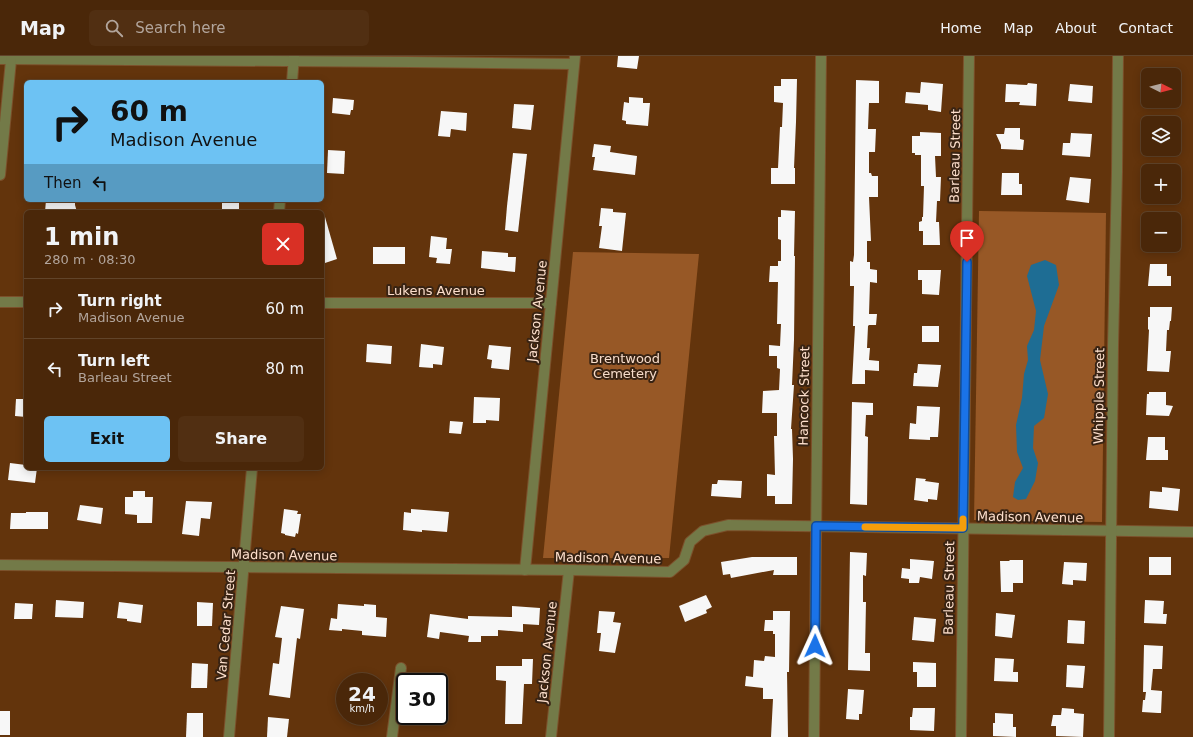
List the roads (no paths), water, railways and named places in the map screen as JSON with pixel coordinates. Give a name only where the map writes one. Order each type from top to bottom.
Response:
[{"type":"street","name":"Hancock Street","points":[[814,737],[821,56]]},
{"type":"street","name":"Barleau Street","points":[[960,737],[969,56]]},
{"type":"street","name":"Whipple Street","points":[[1109,737],[1118,56]]},
{"type":"street","points":[[292,80],[294,58]]},
{"type":"street","points":[[0,59],[294,58],[575,60]]},
{"type":"street","points":[[0,175],[11,60]]},
{"type":"street","name":"Jackson Avenue","points":[[525,570],[575,60]]},
{"type":"street","points":[[0,302],[24,302]]},
{"type":"street","name":"Lukens Avenue","points":[[324,303],[551,303]]},
{"type":"street","name":"Van Cedar Street","points":[[229,737],[252,470]]},
{"type":"street","name":"Madison Avenue","points":[[0,565],[670,572],[684,560],[690,542],[704,531],[728,525],[1193,532]]},
{"type":"street","name":"Jackson Avenue","points":[[551,737],[569,570]]},
{"type":"street","points":[[392,737],[401,668]]},
{"type":"water","points":[[1045,260],[1056,265],[1059,285],[1044,326],[1040,360],[1048,394],[1044,418],[1034,426],[1033,448],[1038,463],[1035,481],[1026,499],[1018,500],[1013,497],[1015,482],[1023,468],[1017,452],[1016,425],[1022,398],[1024,374],[1028,360],[1027,346],[1034,330],[1036,311],[1027,276],[1031,265]]},
{"type":"park label","name":"Brentwood Cemetery","points":[[625,366]]}]
